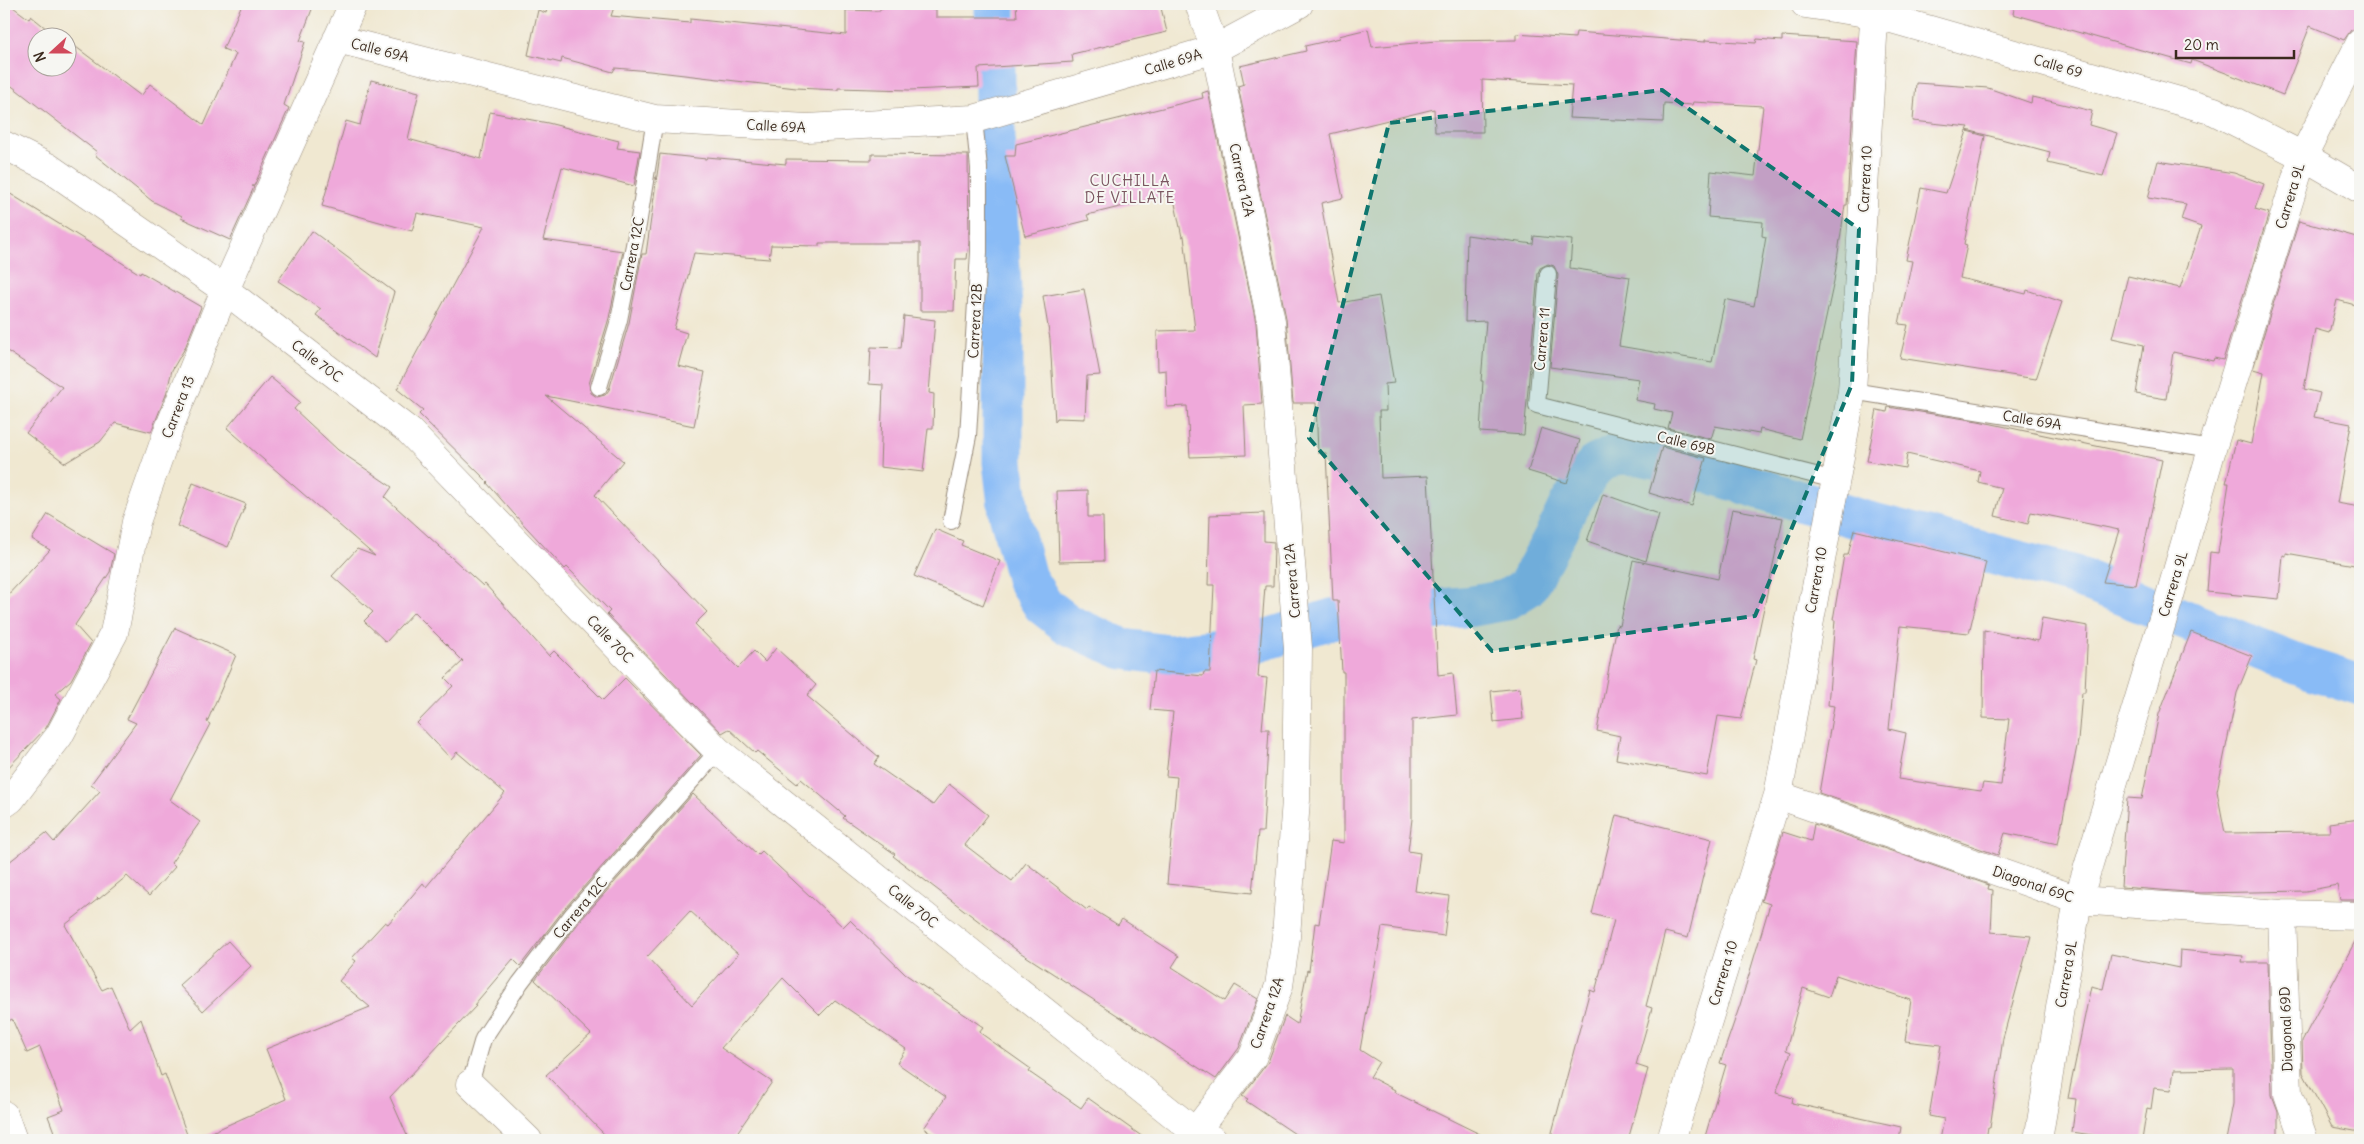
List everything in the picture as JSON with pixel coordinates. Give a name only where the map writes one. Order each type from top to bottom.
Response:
[{"type":"street","name":"Carrera 13","points":[[4,804],[11,799],[59,736],[114,633],[136,522],[168,430],[225,290],[353,4]]},
{"type":"street","name":"Carrera 12A","points":[[1198,1137],[1253,1056],[1279,986],[1286,937],[1296,800],[1298,648],[1271,321],[1215,49],[1199,4]]},
{"type":"street","points":[[1215,49],[1299,4]]},
{"type":"street","name":"Calle 69","points":[[1805,4],[1875,9],[2214,111],[2302,156],[2360,189]]},
{"type":"street","name":"Carrera 10","points":[[1671,1140],[1778,795],[1826,524],[1852,392],[1875,9]]},
{"type":"street","name":"Calle 69A","points":[[337,39],[655,119],[807,128],[974,119],[1215,49]]},
{"type":"street","name":"Carrera 9L","points":[[2038,1140],[2078,900],[2169,599],[2212,449],[2302,156],[2360,43]]},
{"type":"street","name":"Calle 70C","points":[[4,145],[48,167],[225,290],[408,431],[718,751],[1198,1137]]},
{"type":"street","name":"Diagonal 69C","points":[[1778,795],[2078,900],[2282,914],[2360,916]]},
{"type":"street","name":"Diagonal 69D","points":[[2282,914],[2288,1094],[2304,1140]]},
{"type":"street","points":[[470,1084],[528,1140]]},
{"type":"street","points":[[4,1115],[13,1140]]},
{"type":"lane","name":"Carrera 12C","points":[[599,387],[622,301],[638,225],[655,119]]},
{"type":"lane","name":"Carrera 12B","points":[[951,522],[968,436],[977,281],[979,168],[974,119]]},
{"type":"lane","name":"Carrera 11","points":[[1537,405],[1548,274]]},
{"type":"lane","name":"Calle 69A","points":[[1852,392],[2212,449]]},
{"type":"lane","name":"Calle 69B","points":[[1537,405],[1833,488]]},
{"type":"lane","name":"Carrera 12C","points":[[470,1084],[482,1039],[520,983],[572,915],[718,751]]},
{"type":"highlighted area","points":[[1662,90],[1859,229],[1852,384],[1755,616],[1492,651],[1309,438],[1389,123]]},
{"type":"building","points":[[4,4],[9,4],[29,19],[31,16],[46,28],[28,28],[28,78],[78,78],[78,49],[141,96],[150,84],[204,125],[236,54],[223,49],[242,4],[314,4],[300,41],[305,42],[284,105],[289,108],[254,186],[252,186],[254,187],[230,240],[181,218],[182,216],[152,201],[95,155],[97,152],[4,80]]},
{"type":"building","points":[[548,4],[615,4],[611,16],[690,23],[690,19],[846,35],[846,10],[880,11],[880,8],[936,9],[936,17],[1017,17],[1016,4],[1160,4],[1167,32],[1072,54],[1073,62],[978,68],[979,87],[910,90],[838,88],[838,90],[796,88],[615,68],[613,72],[562,58],[561,63],[528,55],[538,10],[546,13]]},
{"type":"building","points":[[2015,4],[2360,4],[2360,28],[2351,30],[2344,40],[2310,26],[2283,95],[2192,60],[2191,64],[2013,14]]},
{"type":"building","points":[[1368,29],[1372,47],[1436,41],[1516,40],[1516,34],[1575,38],[1576,32],[1705,42],[1705,40],[1756,43],[1757,39],[1782,41],[1782,36],[1857,41],[1847,205],[1845,205],[1834,281],[1800,439],[1760,429],[1759,434],[1715,426],[1711,439],[1668,428],[1672,413],[1654,409],[1655,404],[1635,400],[1639,379],[1550,367],[1558,275],[1554,266],[1548,264],[1540,268],[1538,273],[1524,435],[1480,432],[1483,381],[1481,381],[1486,321],[1465,322],[1467,235],[1533,244],[1534,236],[1572,240],[1570,268],[1630,277],[1619,346],[1712,362],[1725,299],[1754,306],[1766,237],[1762,236],[1763,222],[1708,217],[1711,171],[1755,176],[1763,106],[1693,102],[1692,105],[1664,103],[1663,122],[1569,118],[1572,85],[1482,80],[1483,132],[1435,132],[1434,109],[1330,134],[1343,198],[1321,203],[1339,303],[1379,296],[1394,383],[1385,384],[1386,411],[1379,411],[1381,478],[1428,476],[1438,675],[1453,673],[1457,715],[1412,720],[1412,819],[1408,851],[1420,853],[1415,891],[1449,896],[1444,936],[1382,927],[1360,1050],[1379,1062],[1370,1077],[1395,1090],[1394,1092],[1492,1140],[1304,1140],[1246,1101],[1248,1099],[1242,1096],[1268,1062],[1285,1016],[1297,1024],[1307,970],[1309,971],[1315,923],[1319,924],[1331,841],[1344,843],[1344,672],[1342,672],[1338,601],[1333,601],[1326,453],[1318,453],[1316,403],[1293,403],[1286,318],[1238,86],[1244,84],[1240,66],[1306,51],[1305,46]]},
{"type":"building","points":[[371,80],[419,92],[408,139],[481,159],[490,112],[548,123],[619,141],[617,148],[640,151],[634,186],[562,167],[543,240],[623,251],[609,318],[589,384],[591,393],[597,397],[605,395],[609,390],[629,323],[642,254],[646,254],[660,154],[786,164],[786,159],[872,160],[872,154],[968,155],[969,243],[967,259],[956,259],[954,311],[920,311],[920,243],[819,243],[819,246],[771,245],[769,259],[694,253],[674,329],[687,333],[678,366],[705,372],[694,426],[546,396],[623,461],[595,495],[707,612],[695,624],[738,668],[754,651],[765,662],[776,648],[816,685],[807,696],[879,757],[874,764],[933,805],[949,784],[988,815],[965,845],[1012,881],[1026,863],[1087,910],[1089,907],[1118,925],[1122,919],[1179,956],[1172,967],[1225,1001],[1235,985],[1258,999],[1239,1048],[1216,1079],[1018,951],[893,856],[895,854],[843,818],[845,816],[801,779],[797,784],[757,751],[755,753],[729,729],[722,733],[607,614],[610,611],[567,567],[565,569],[514,514],[488,482],[419,414],[423,410],[397,389],[484,227],[417,213],[412,231],[322,206],[346,121],[360,125]]},
{"type":"building","points":[[1916,83],[1988,88],[2031,103],[2032,97],[2092,111],[2089,125],[2117,133],[2103,176],[2048,163],[2050,152],[1967,130],[1969,127],[1913,121]]},
{"type":"building","points":[[1208,91],[1256,323],[1262,404],[1244,405],[1246,455],[1190,457],[1187,406],[1167,407],[1166,370],[1158,371],[1157,331],[1195,330],[1184,236],[1182,237],[1173,194],[1087,215],[1089,220],[1025,236],[1005,156],[1015,156],[1016,144],[1203,98],[1202,93]]},
{"type":"building","points":[[1967,131],[1985,136],[1964,244],[1967,245],[1960,278],[2026,294],[2027,290],[2062,302],[2036,379],[1900,358],[1908,325],[1899,324],[1912,261],[1906,260],[1921,188],[1946,193]]},
{"type":"building","points":[[2158,161],[2234,173],[2264,184],[2255,209],[2269,213],[2223,360],[2214,358],[2213,361],[2173,352],[2166,399],[2136,394],[2144,345],[2112,338],[2128,276],[2180,288],[2201,227],[2181,220],[2186,204],[2148,198]]},
{"type":"building","points":[[4,190],[140,274],[141,272],[201,307],[185,348],[172,370],[166,395],[151,432],[115,423],[100,442],[65,463],[26,433],[62,387],[4,349]]},
{"type":"building","points":[[2299,221],[2360,238],[2360,284],[2355,305],[2337,300],[2329,333],[2315,329],[2304,389],[2320,393],[2314,417],[2351,424],[2337,503],[2360,507],[2360,566],[2286,553],[2286,556],[2283,555],[2279,599],[2207,592],[2210,552],[2218,553],[2229,483],[2226,483],[2236,440],[2251,444],[2264,372],[2253,369]]},
{"type":"building","points":[[312,231],[394,292],[375,358],[316,315],[321,309],[278,281]]},
{"type":"building","points":[[1084,289],[1100,375],[1087,376],[1085,419],[1057,418],[1055,422],[1050,339],[1043,296]]},
{"type":"building","points":[[904,316],[935,320],[929,393],[934,394],[933,428],[928,428],[923,472],[880,467],[883,385],[869,384],[871,347],[901,348]]},
{"type":"building","points":[[270,377],[300,402],[294,409],[338,450],[392,487],[385,497],[483,586],[485,584],[549,656],[554,651],[603,700],[625,678],[701,755],[565,908],[520,966],[513,959],[474,1005],[476,1006],[390,1097],[409,1140],[194,1140],[286,1099],[266,1049],[370,1007],[339,981],[356,961],[352,958],[385,922],[388,924],[423,883],[426,887],[505,793],[457,752],[451,759],[417,723],[453,686],[445,678],[463,661],[414,612],[386,642],[364,621],[373,612],[332,576],[357,549],[375,556],[227,428]]},
{"type":"building","points":[[1888,407],[1978,421],[2162,460],[2136,585],[2103,582],[2119,530],[2031,512],[2028,524],[1995,516],[2002,488],[1978,482],[1980,471],[1907,454],[1905,468],[1867,461],[1877,410],[1887,412]]},
{"type":"building","points":[[1541,428],[1580,440],[1567,483],[1528,471]]},
{"type":"building","points":[[1662,447],[1706,458],[1692,506],[1649,493]]},
{"type":"building","points":[[193,483],[246,504],[228,547],[177,526]]},
{"type":"building","points":[[1088,490],[1088,517],[1103,517],[1104,561],[1059,562],[1057,491]]},
{"type":"building","points":[[1603,494],[1659,514],[1646,561],[1587,541]]},
{"type":"building","points":[[1732,509],[1783,518],[1753,659],[1756,660],[1741,719],[1718,716],[1707,776],[1616,759],[1620,736],[1597,731],[1617,625],[1620,626],[1633,560],[1718,579]]},
{"type":"building","points":[[1264,513],[1264,541],[1274,542],[1273,586],[1265,586],[1258,677],[1267,678],[1262,729],[1269,729],[1263,832],[1258,832],[1252,893],[1167,884],[1177,777],[1166,776],[1173,712],[1150,710],[1154,671],[1203,676],[1204,672],[1210,672],[1214,585],[1208,585],[1210,515]]},
{"type":"building","points":[[48,514],[114,554],[110,572],[75,625],[91,643],[71,680],[55,694],[61,699],[46,728],[4,772],[4,599],[50,550],[32,539]]},
{"type":"building","points":[[935,529],[963,541],[961,545],[1000,561],[983,605],[914,576]]},
{"type":"building","points":[[1854,530],[1986,562],[1969,633],[1900,626],[1889,729],[1906,733],[1898,779],[1981,791],[1983,783],[2001,785],[2009,719],[1983,718],[1984,630],[2038,641],[2042,618],[2088,626],[2085,692],[2082,692],[2078,741],[2058,844],[2005,833],[1998,855],[1819,793],[1834,706],[1828,705],[1835,620],[1833,620],[1844,555],[1848,555]]},
{"type":"building","points":[[175,628],[236,655],[207,722],[210,724],[170,800],[200,822],[171,863],[175,867],[149,896],[127,876],[99,899],[97,897],[98,899],[65,925],[102,990],[111,986],[130,1029],[141,1019],[161,1076],[165,1074],[189,1140],[57,1140],[48,1116],[64,1110],[40,1047],[27,1053],[12,1019],[4,1024],[4,866],[46,833],[54,842],[100,791],[91,784],[136,723],[127,719]]},
{"type":"building","points":[[2191,632],[2252,656],[2237,693],[2217,791],[2225,833],[2330,832],[2329,823],[2360,819],[2360,900],[2340,900],[2337,885],[2306,891],[2200,893],[2121,887],[2127,798],[2142,799],[2159,714]]},
{"type":"building","points":[[1520,688],[1523,719],[1494,722],[1491,691]]},
{"type":"building","points":[[693,794],[758,855],[762,851],[843,927],[850,920],[905,974],[983,1027],[979,1032],[1031,1069],[1029,1072],[1081,1108],[1088,1098],[1147,1140],[942,1140],[924,1128],[946,1097],[897,1063],[906,1049],[835,1000],[820,1015],[783,978],[721,1048],[772,1082],[732,1140],[610,1140],[546,1075],[591,1034],[535,980],[580,921]],"holes":[[[690,911],[738,954],[692,1005],[647,957]]]},
{"type":"building","points":[[1616,815],[1712,839],[1688,938],[1665,932],[1646,1006],[1652,1008],[1636,1065],[1648,1069],[1628,1140],[1550,1140],[1590,990],[1595,992],[1614,920],[1592,914]]},
{"type":"building","points":[[1814,824],[1989,885],[1988,889],[1993,890],[1991,932],[2031,936],[2003,1038],[1990,1128],[1988,1127],[1986,1140],[1940,1140],[1944,1119],[1929,1116],[1941,1045],[1905,1041],[1911,1000],[1836,975],[1829,997],[1803,988],[1786,1050],[1791,1052],[1776,1093],[1793,1098],[1792,1103],[1901,1127],[1899,1140],[1704,1140],[1726,1065],[1720,1063],[1740,1005],[1770,904],[1761,901],[1783,832],[1811,841]]},
{"type":"building","points":[[2360,932],[2360,1015],[2357,1015],[2360,1132],[2332,1127],[2303,1073],[2302,1041]]},
{"type":"building","points":[[228,941],[251,966],[203,1011],[179,985]]},
{"type":"building","points":[[2180,950],[2243,956],[2242,962],[2268,962],[2272,1095],[2278,1111],[2278,1140],[2226,1140],[2233,1104],[2233,1069],[2174,1070],[2171,1090],[2154,1088],[2151,1109],[2147,1108],[2142,1140],[2125,1140],[2072,1132],[2076,1099],[2068,1098],[2091,986],[2103,989],[2111,954],[2179,968]]},
{"type":"waterway","points":[[995,4],[995,171],[1003,330],[1003,462],[1009,513],[1026,578],[1043,605],[1069,625],[1123,649],[1169,655],[1245,646],[1332,619],[1473,606],[1506,600],[1527,587],[1568,507],[1595,465],[1617,454],[1640,455],[1677,463],[1858,519],[2072,575],[2298,665],[2360,685]]},
{"type":"district","name":"CUCHILLA DE VILLATE","points":[[1130,188]]}]
